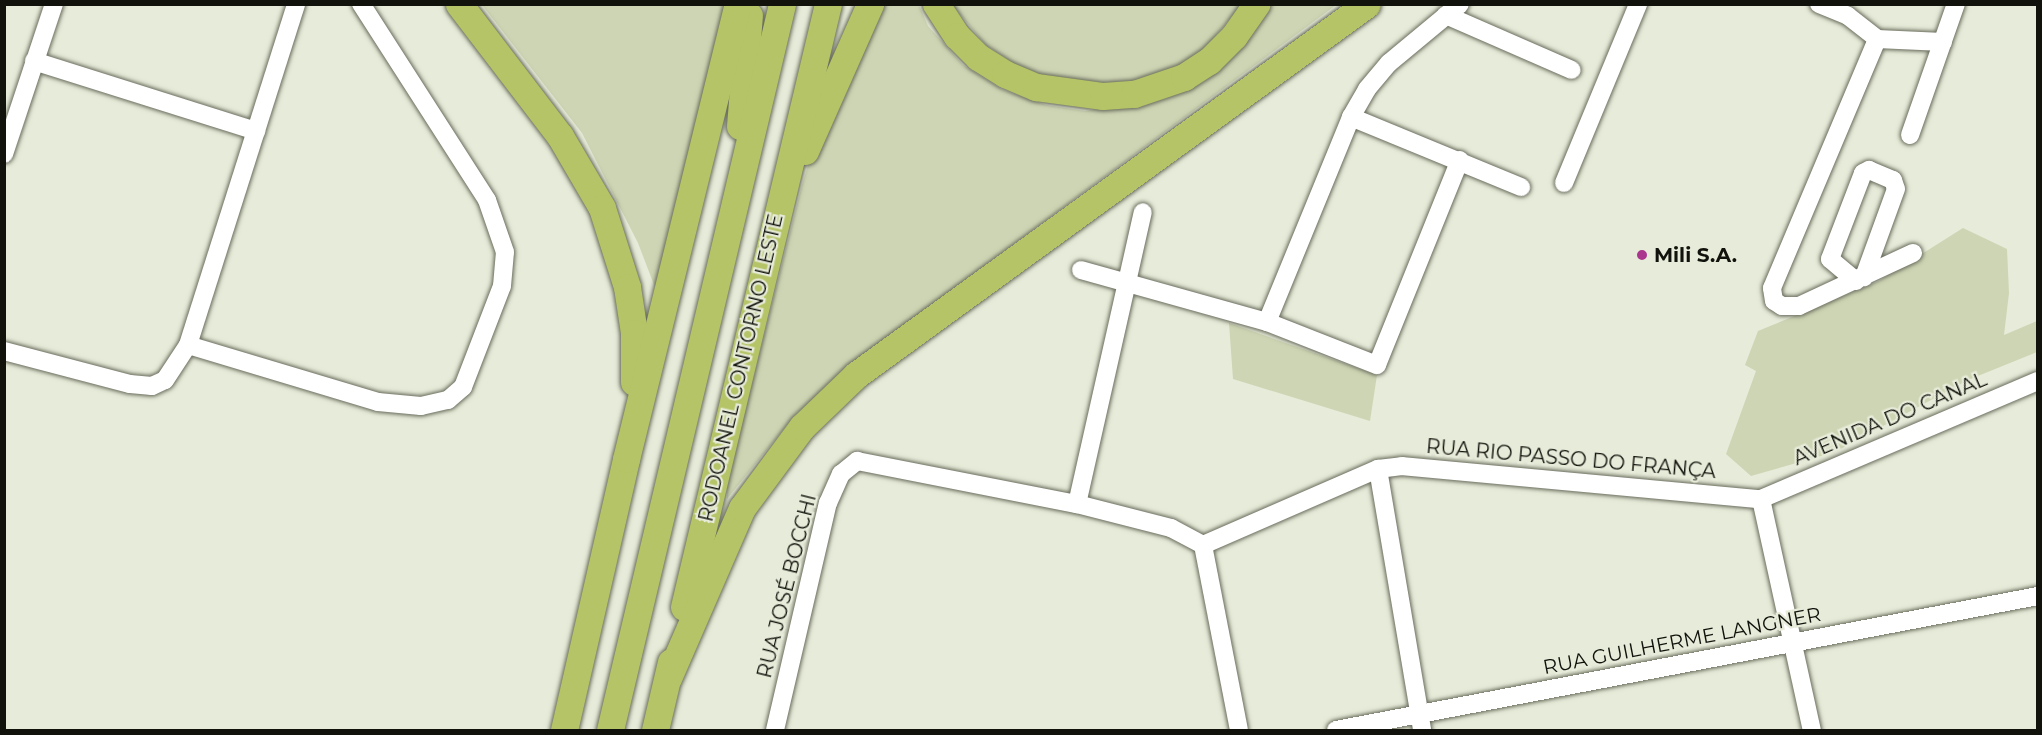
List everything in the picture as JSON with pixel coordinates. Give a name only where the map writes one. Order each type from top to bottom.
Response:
[{"type":"highway","points":[[459,4],[566,144],[602,208],[614,239],[627,287],[634,333],[634,382],[626,459]]},
{"type":"highway","points":[[564,730],[626,459],[738,4]]},
{"type":"highway","points":[[731,223],[749,4]]},
{"type":"highway","points":[[610,730],[782,4]]},
{"type":"highway","name":"RODOANEL CONTORNO LESTE","points":[[655,730],[828,4]]},
{"type":"highway","points":[[778,214],[870,4]]},
{"type":"highway","points":[[936,4],[957,36],[978,57],[1005,74],[1036,87],[1103,96],[1134,94],[1184,77],[1209,61],[1234,36],[1256,4]]},
{"type":"highway","points":[[668,678],[742,508],[802,427],[856,375],[1367,4]]},
{"type":"street","points":[[4,154],[54,4]]},
{"type":"street","points":[[4,351],[130,384],[152,386],[165,380],[188,345],[296,4]]},
{"type":"street","points":[[188,345],[378,402],[421,406],[448,400],[463,387],[502,286],[505,252],[487,200],[361,4]]},
{"type":"street","points":[[1564,183],[1638,4]]},
{"type":"street","points":[[1819,4],[1848,16],[1877,39],[1943,42]]},
{"type":"street","points":[[1910,135],[1956,4]]},
{"type":"street","points":[[1267,322],[1351,117],[1389,63],[1453,10],[1572,70]]},
{"type":"street","points":[[1877,39],[1772,288],[1774,301],[1782,306],[1799,306],[1913,253]]},
{"type":"street","points":[[34,61],[256,131]]},
{"type":"street","points":[[1351,117],[1521,187]]},
{"type":"street","points":[[1081,270],[1267,322],[1377,364],[1460,160]]},
{"type":"street","points":[[1869,170],[1893,180],[1896,189],[1860,279],[1830,259],[1863,173],[1869,170]]},
{"type":"street","points":[[1143,212],[1077,504],[1171,528],[1203,545]]},
{"type":"street","name":"AVENIDA DO CANAL","points":[[1761,499],[2037,381]]},
{"type":"street","name":"RUA JOSÉ BOCCHI","points":[[775,730],[828,503],[841,474],[857,461],[1077,504]]},
{"type":"street","points":[[1203,545],[1378,469],[1421,723]]},
{"type":"street","name":"RUA RIO PASSO DO FRANÇA","points":[[1378,469],[1448,470],[1761,499]]},
{"type":"street","points":[[1761,499],[1812,730]]},
{"type":"street","points":[[1203,545],[1239,730]]},
{"type":"street","name":"RUA GUILHERME LANGNER","points":[[1336,730],[1421,723],[1793,643],[2037,596]]},
{"type":"green space","points":[[482,5],[726,5],[656,290],[638,243],[582,133]]},
{"type":"green space","points":[[880,5],[919,5],[928,26],[963,65],[1003,90],[1046,105],[1085,111],[1162,100],[1198,82],[1265,5],[1336,5],[853,363],[795,415],[727,499],[727,483],[810,159],[865,49]]},
{"type":"green space","points":[[952,5],[1241,5],[1207,46],[1172,72],[1128,86],[1035,77],[986,45]]},
{"type":"green space","points":[[1963,228],[2007,249],[2009,293],[2004,335],[2037,321],[2037,352],[1968,380],[1835,452],[1751,476],[1726,454],[1756,371],[1745,365],[1758,331],[1879,281]]},
{"type":"green space","points":[[1229,323],[1377,375],[1370,421],[1233,379]]},
{"type":"place","name":"Mili S.A.","points":[[1642,255]]}]
